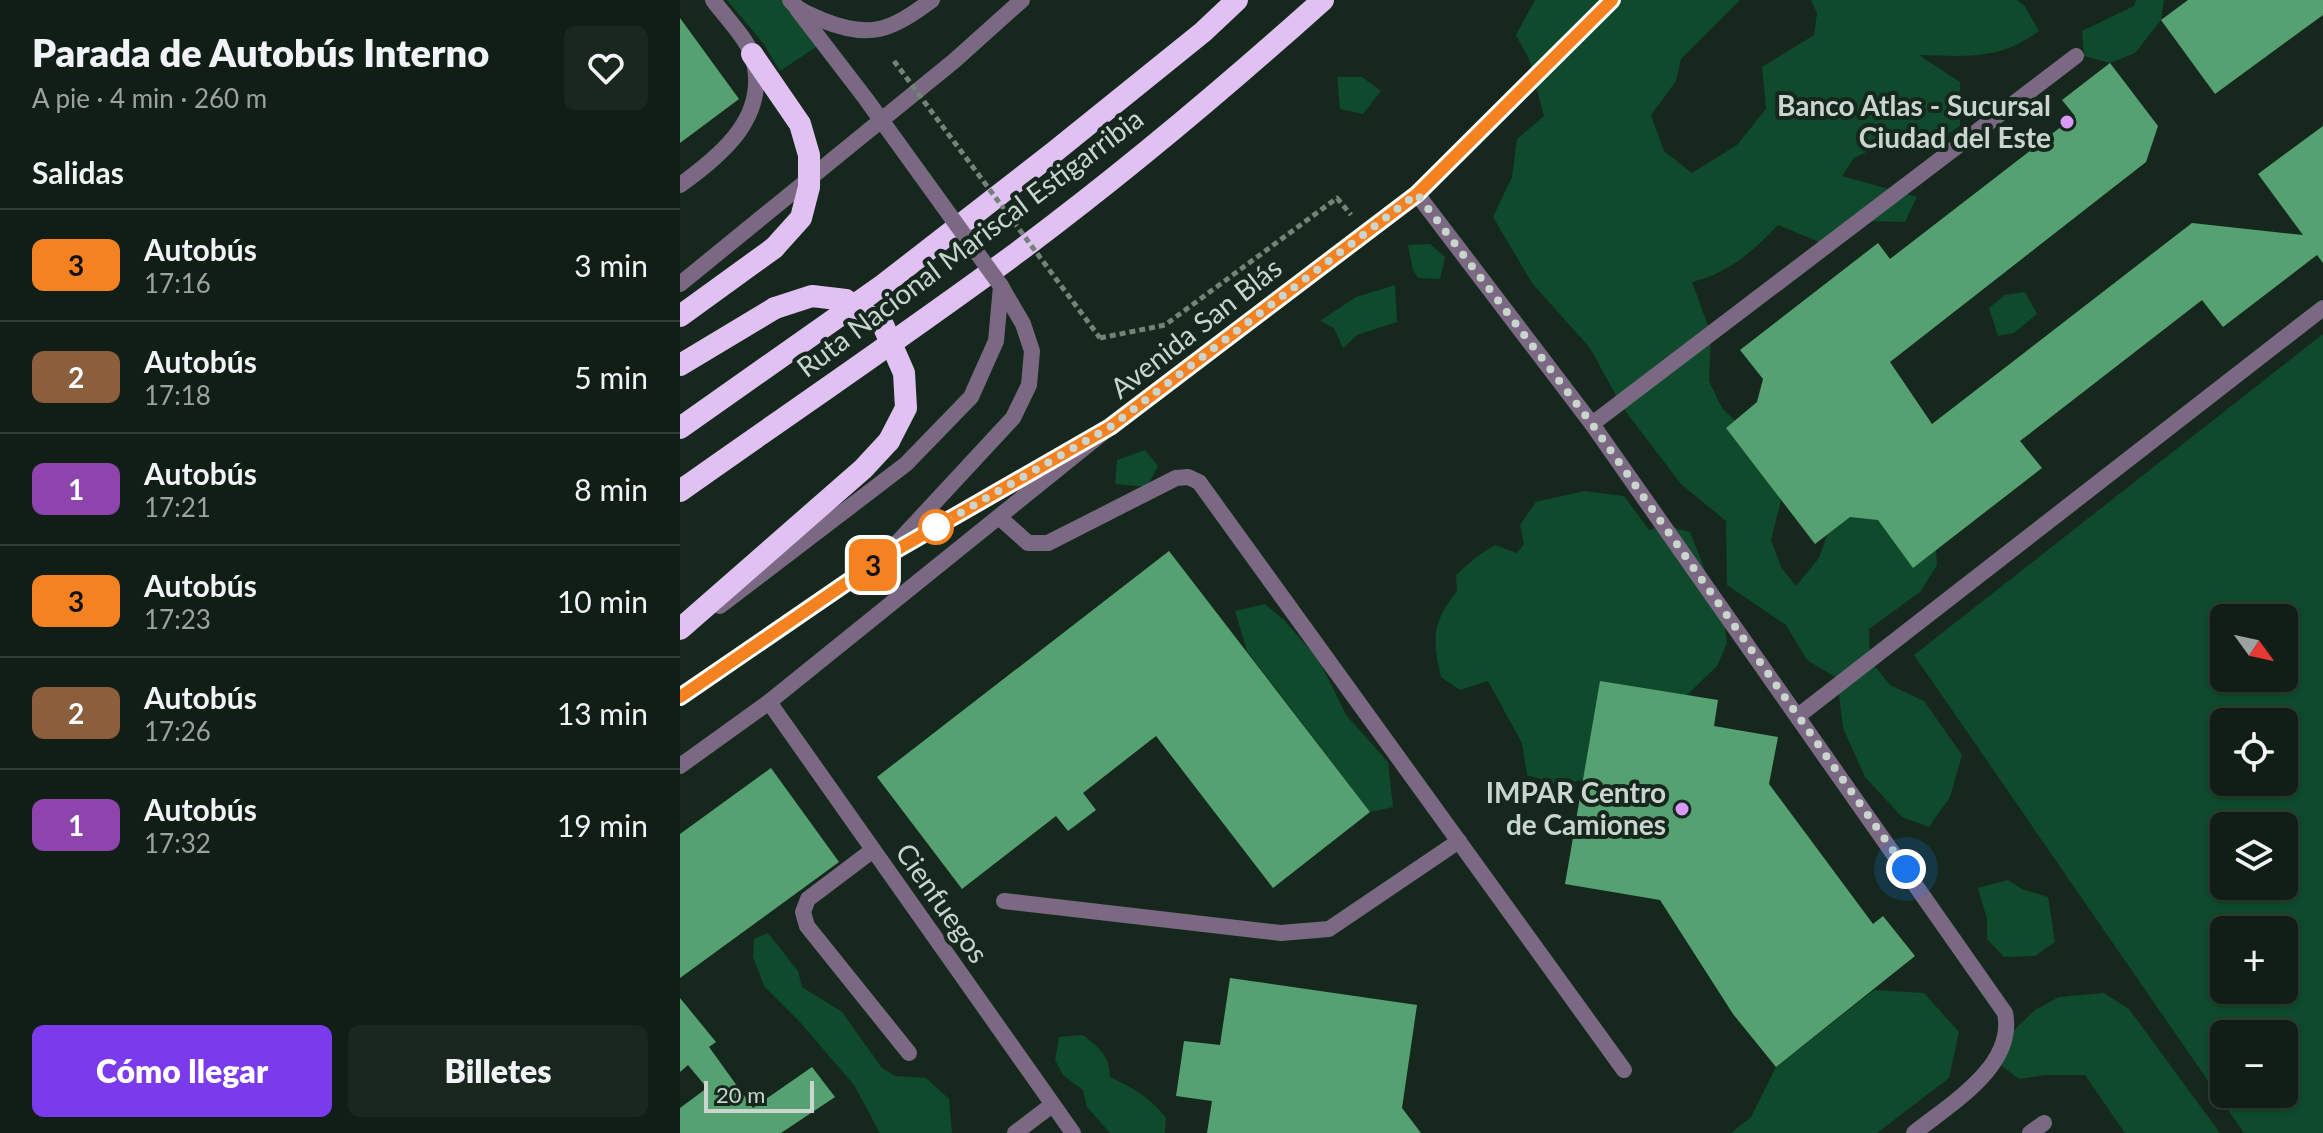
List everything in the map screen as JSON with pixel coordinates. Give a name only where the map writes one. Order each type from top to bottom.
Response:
[{"type":"highway","name":"Ruta Nacional Mariscal Estigarribia","points":[[680,428],[883,285],[1053,153],[1203,32],[1237,0]]},
{"type":"highway","name":"Ruta Nacional Mariscal Estigarribia","points":[[680,491],[1062,218],[1256,60],[1323,0]]},
{"type":"highway","points":[[680,316],[774,248],[801,218],[809,187],[809,155],[800,124],[752,54]]},
{"type":"highway","points":[[680,365],[775,308],[812,296],[846,300],[883,325],[904,373],[906,408],[889,441],[863,469],[680,629]]},
{"type":"street","points":[[680,185],[736,139],[747,122],[755,93],[752,54],[713,0]]},
{"type":"street","points":[[794,5],[861,33],[888,28],[932,0]]},
{"type":"street","points":[[680,284],[941,71],[1022,0]]},
{"type":"street","name":"Avenida San Blás","points":[[680,766],[769,702],[1110,427],[1417,194],[1612,0]]},
{"type":"street","points":[[794,5],[1001,286],[1023,324],[1032,351],[1029,385],[1013,418],[884,557]]},
{"type":"street","points":[[1592,424],[2076,56]]},
{"type":"street","points":[[1417,194],[1592,424],[2005,1013],[2008,1030],[1984,1074],[1914,1133]]},
{"type":"street","points":[[680,636],[906,464],[971,397],[996,341],[1001,286]]},
{"type":"street","points":[[1798,716],[2323,308]]},
{"type":"street","points":[[680,697],[884,557],[1110,427]]},
{"type":"street","points":[[1000,518],[1028,543],[1048,543],[1176,478],[1188,477],[1199,482],[1624,1070]]},
{"type":"street","name":"Cienfuegos","points":[[769,702],[1073,1133]]},
{"type":"street","points":[[1004,901],[1281,933],[1329,929],[1459,841]]},
{"type":"street","points":[[873,850],[808,899],[803,912],[807,926],[909,1053]]},
{"type":"street","points":[[1015,1133],[1052,1105]]},
{"type":"street","points":[[2030,1133],[2044,1123]]},
{"type":"path","points":[[894,61],[1100,338],[1165,325],[1337,198],[1365,231]]},
{"type":"green space","points":[[727,0],[782,0],[816,47],[780,71],[763,43]]},
{"type":"green space","points":[[1535,0],[1740,0],[1681,59],[1676,81],[1651,115],[1664,151],[1692,173],[1737,145],[1766,109],[1762,67],[1814,35],[1817,13],[1811,0],[2017,0],[2024,5],[2039,31],[2010,48],[1982,55],[1919,55],[1960,82],[1960,126],[1931,145],[1898,137],[1854,158],[1842,176],[1917,197],[1905,222],[1866,221],[1824,244],[1778,225],[1739,260],[1717,273],[1692,282],[1711,334],[1709,381],[1722,408],[1788,472],[1771,540],[1781,567],[1796,586],[1819,558],[1840,498],[1934,526],[1937,565],[1920,592],[1869,629],[1870,660],[1890,685],[1924,701],[1962,755],[1950,797],[1929,827],[1902,817],[1865,777],[1843,728],[1837,678],[1807,660],[1786,625],[1727,585],[1726,521],[1681,484],[1623,408],[1590,348],[1532,283],[1493,217],[1512,177],[1517,139],[1544,116],[1529,59],[1516,35]]},
{"type":"green space","points":[[2136,0],[2164,0],[2161,20],[2135,53],[2110,63],[2084,56],[2082,31],[2134,6]]},
{"type":"green space","points":[[1337,77],[1362,77],[1381,91],[1363,114],[1340,109]]},
{"type":"green space","points":[[1430,244],[1445,257],[1440,279],[1418,278],[1413,270],[1408,245]]},
{"type":"green space","points":[[1395,285],[1397,322],[1357,335],[1343,348],[1334,328],[1320,321],[1356,297]]},
{"type":"green space","points":[[2025,292],[2037,314],[2014,333],[1998,336],[1989,308],[2005,295]]},
{"type":"green space","points":[[2323,334],[2323,1133],[2244,1133],[2227,1108],[2298,1108],[2298,1020],[2210,1020],[2210,1084],[1914,655]]},
{"type":"green space","points":[[1145,450],[1158,466],[1147,487],[1115,484],[1117,460]]},
{"type":"green space","points":[[1584,491],[1624,496],[1649,530],[1667,526],[1690,532],[1724,620],[1727,643],[1717,666],[1689,693],[1658,714],[1594,777],[1560,785],[1527,775],[1522,743],[1488,681],[1460,690],[1441,677],[1436,632],[1443,613],[1457,591],[1456,575],[1495,545],[1517,553],[1524,544],[1520,525],[1536,502]]},
{"type":"green space","points":[[1265,604],[1285,621],[1319,660],[1346,715],[1388,762],[1393,807],[1370,812],[1247,651],[1235,611]]},
{"type":"green space","points":[[2008,880],[2022,889],[2048,897],[2055,942],[2035,956],[2004,957],[1987,939],[1987,919],[1978,888]]},
{"type":"green space","points":[[768,933],[798,971],[802,987],[842,1012],[882,1068],[895,1076],[926,1078],[949,1099],[952,1133],[880,1133],[854,1085],[764,986],[753,957],[754,939]]},
{"type":"green space","points":[[1874,990],[1924,993],[1959,1032],[1949,1078],[1877,1133],[1731,1133],[1751,1117],[1776,1067]]},
{"type":"green space","points":[[2104,993],[2129,1009],[2220,1133],[2125,1133],[2085,1075],[2045,1075],[2019,1079],[2002,1066],[2010,1034],[2035,1010],[2059,997]]},
{"type":"green space","points":[[1083,1035],[1102,1053],[1108,1063],[1110,1077],[1141,1094],[1166,1118],[1165,1133],[1110,1133],[1087,1107],[1083,1090],[1063,1075],[1055,1060],[1059,1037]]},
{"type":"building","points":[[2188,0],[2323,0],[2323,15],[2215,94],[2161,20]]},
{"type":"building","points":[[680,18],[739,99],[680,143]]},
{"type":"building","points":[[2110,63],[2158,126],[2146,162],[1890,362],[1932,424],[2192,223],[2303,235],[2258,174],[2323,126],[2323,263],[2317,255],[2223,327],[2202,300],[2020,441],[2042,468],[1913,568],[1878,520],[1850,517],[1815,544],[1726,428],[1757,402],[1763,379],[1740,350],[1878,243],[1890,259],[2075,116],[2062,100]]},
{"type":"building","points":[[1169,551],[1370,812],[1273,888],[1156,736],[1083,793],[1096,810],[1068,831],[1056,816],[962,889],[877,777]]},
{"type":"building","points":[[1600,681],[1718,700],[1714,726],[1778,737],[1769,784],[1873,924],[1883,916],[1915,956],[1776,1067],[1733,1014],[1660,900],[1565,884]]},
{"type":"building","points":[[771,768],[839,862],[680,978],[680,834]]},
{"type":"building","points":[[1230,978],[1417,1005],[1402,1108],[1421,1133],[1207,1133],[1212,1101],[1176,1096],[1184,1041],[1220,1045]]},
{"type":"building","points":[[680,998],[716,1042],[709,1047],[753,1108],[812,1067],[835,1097],[781,1133],[680,1133],[680,1108],[707,1088],[688,1065],[680,1072]]},
{"type":"bus line","name":"3","points":[[680,697],[884,557],[1110,427],[1417,194],[1612,0]]},
{"type":"place","name":"Banco Atlas - Sucursal Ciudad del Este","points":[[2067,122]]},
{"type":"place","name":"IMPAR Centro de Camiones","points":[[1682,809]]},
{"type":"route","points":[[936,527],[1110,427],[1417,194],[1592,424],[1906,869]]}]
